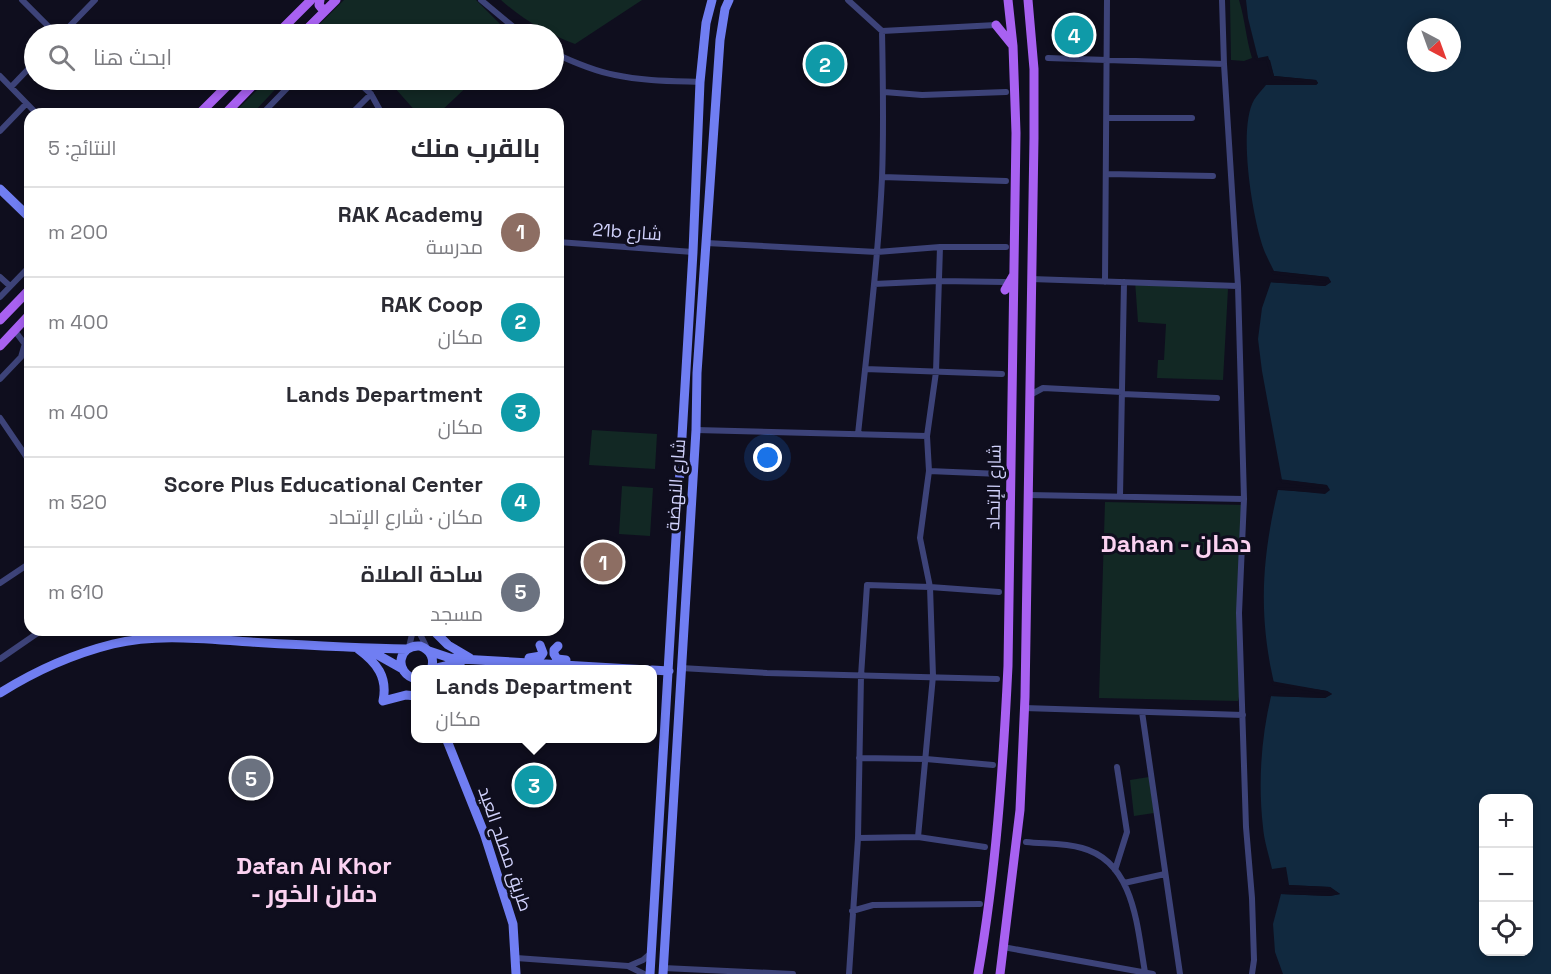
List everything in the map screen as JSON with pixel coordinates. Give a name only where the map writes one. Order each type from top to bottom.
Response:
[{"type":"main road","points":[[287,24],[311,0]]},
{"type":"main road","points":[[320,0],[324,11]]},
{"type":"main road","points":[[312,24],[336,0]]},
{"type":"main road","name":"شارع النهضة","points":[[650,974],[688,342],[700,82],[706,23],[712,0]]},
{"type":"main road","name":"شارع النهضة","points":[[663,971],[696,430],[697,373],[720,40],[725,9],[729,0]]},
{"type":"main road","name":"شارع الإتحاد","points":[[978,974],[996,852],[1005,737],[1016,133],[1008,0]]},
{"type":"main road","name":"شارع الإتحاد","points":[[1000,974],[1020,810],[1024,708],[1034,138],[1034,69],[1028,0]]},
{"type":"main road","points":[[996,25],[1012,46]]},
{"type":"main road","points":[[205,108],[223,90]]},
{"type":"main road","points":[[231,108],[248,90]]},
{"type":"main road","points":[[0,189],[24,212]]},
{"type":"main road","points":[[1014,234],[1018,229],[1024,228],[1032,241]]},
{"type":"main road","points":[[1005,286],[1014,274]]},
{"type":"main road","points":[[0,320],[24,295]]},
{"type":"main road","points":[[0,346],[24,321]]},
{"type":"main road","points":[[688,342],[694,339],[697,342],[697,373]]},
{"type":"main road","points":[[0,693],[40,670],[135,636]]},
{"type":"main road","points":[[190,636],[362,649],[420,646],[450,658],[580,665]]},
{"type":"main road","points":[[440,636],[456,651],[475,660]]},
{"type":"main road","points":[[493,660],[504,657],[536,658],[543,653],[540,645]]},
{"type":"main road","points":[[558,646],[554,654],[557,659],[629,665]]},
{"type":"main road","points":[[401,668],[401,655],[408,648]]},
{"type":"main road","points":[[362,649],[401,668],[411,677]]},
{"type":"main road","points":[[362,649],[376,663],[381,672],[386,690],[383,701],[411,696]]},
{"type":"main road","points":[[428,650],[433,659],[432,665]]},
{"type":"main road","points":[[451,665],[475,660]]},
{"type":"main road","points":[[465,665],[475,660]]},
{"type":"main road","points":[[657,671],[669,672]]},
{"type":"main road","name":"طريق مصلح العيد","points":[[448,743],[488,843],[513,924],[516,974]]},
{"type":"main road","points":[[659,810],[665,826],[669,828],[673,826]]},
{"type":"street","points":[[22,0],[46,24]]},
{"type":"street","points":[[72,24],[95,0]]},
{"type":"street","points":[[481,0],[510,24]]},
{"type":"street","points":[[848,0],[882,31],[996,25]]},
{"type":"street","points":[[1105,282],[1107,0]]},
{"type":"street","points":[[1222,0],[1238,286],[1244,499],[1239,613],[1246,827],[1253,908],[1254,969],[1252,974]]},
{"type":"street","points":[[858,434],[877,252],[882,177],[884,92],[882,31]]},
{"type":"street","points":[[564,58],[614,75],[646,80],[700,82]]},
{"type":"street","points":[[1048,58],[1224,64]]},
{"type":"street","points":[[11,87],[24,73]]},
{"type":"street","points":[[0,76],[30,108]]},
{"type":"street","points":[[268,108],[285,90]]},
{"type":"street","points":[[367,90],[379,108]]},
{"type":"street","points":[[884,92],[922,95],[1006,92]]},
{"type":"street","points":[[357,108],[371,94]]},
{"type":"street","points":[[0,131],[26,104]]},
{"type":"street","points":[[1107,118],[1192,118]]},
{"type":"street","points":[[1106,174],[1213,176]]},
{"type":"street","points":[[882,177],[1006,181]]},
{"type":"street","name":"21b شارع","points":[[564,242],[693,252]]},
{"type":"street","points":[[706,243],[877,252],[940,247],[1006,247]]},
{"type":"street","points":[[918,837],[933,676],[930,587],[920,538],[929,471],[927,436],[936,372],[940,247]]},
{"type":"street","points":[[0,297],[24,272]]},
{"type":"street","points":[[0,276],[8,288]]},
{"type":"street","points":[[1031,279],[1238,286]]},
{"type":"street","points":[[874,284],[939,281],[1005,286]]},
{"type":"street","points":[[1120,496],[1125,282]]},
{"type":"street","points":[[0,284],[8,288]]},
{"type":"street","points":[[15,331],[24,342]]},
{"type":"street","points":[[0,379],[21,357],[24,346]]},
{"type":"street","points":[[865,369],[1002,374]]},
{"type":"street","points":[[1030,395],[1043,388],[1217,398]]},
{"type":"street","points":[[0,418],[24,453]]},
{"type":"street","points":[[696,430],[927,436]]},
{"type":"street","points":[[929,471],[1000,474]]},
{"type":"street","points":[[1028,495],[1244,499]]},
{"type":"street","points":[[0,583],[24,567]]},
{"type":"street","points":[[849,974],[858,838],[861,676],[867,585],[999,592]]},
{"type":"street","points":[[0,659],[33,636]]},
{"type":"street","points":[[408,648],[411,636]]},
{"type":"street","points":[[421,636],[428,650]]},
{"type":"street","points":[[681,668],[767,673],[997,679]]},
{"type":"street","points":[[1024,708],[1243,715]]},
{"type":"street","points":[[1142,712],[1180,974]]},
{"type":"street","points":[[859,758],[926,759],[993,765]]},
{"type":"street","points":[[1115,870],[1127,832],[1117,767]]},
{"type":"street","points":[[858,838],[918,837],[986,847]]},
{"type":"street","points":[[1026,842],[1081,848],[1094,853],[1115,870],[1131,896],[1145,972]]},
{"type":"street","points":[[1124,883],[1165,874]]},
{"type":"street","points":[[852,911],[873,905],[980,904]]},
{"type":"street","points":[[1004,947],[1153,974]]},
{"type":"street","points":[[628,966],[644,960],[651,952]]},
{"type":"street","points":[[516,958],[628,966],[644,974]]},
{"type":"street","points":[[663,971],[793,974]]},
{"type":"green space","points":[[344,0],[476,0],[500,24],[320,24]]},
{"type":"green space","points":[[501,0],[642,0],[575,44],[564,40],[564,24],[533,24]]},
{"type":"green space","points":[[1230,0],[1239,0],[1243,14],[1252,58],[1244,61],[1231,60]]},
{"type":"green space","points":[[257,90],[275,90],[258,108],[239,108]]},
{"type":"green space","points":[[397,90],[463,90],[444,108],[413,108]]},
{"type":"green space","points":[[1135,281],[1228,289],[1223,380],[1157,378],[1158,360],[1164,360],[1166,324],[1138,322]]},
{"type":"green space","points":[[592,430],[657,434],[655,469],[589,465]]},
{"type":"green space","points":[[622,486],[653,488],[650,536],[619,534]]},
{"type":"green space","points":[[1105,502],[1244,505],[1241,626],[1243,681],[1238,701],[1099,698]]},
{"type":"green space","points":[[1149,777],[1154,813],[1134,816],[1130,780]]},
{"type":"water","points":[[1246,0],[1551,0],[1551,974],[1283,974],[1275,952],[1273,924],[1281,894],[1330,896],[1340,894],[1330,887],[1289,885],[1286,867],[1272,869],[1265,843],[1261,761],[1271,696],[1325,698],[1332,694],[1327,691],[1274,683],[1266,633],[1264,586],[1268,539],[1278,490],[1325,493],[1326,485],[1282,480],[1258,339],[1262,308],[1271,282],[1325,286],[1331,282],[1328,277],[1274,271],[1262,245],[1248,170],[1249,113],[1254,100],[1266,85],[1316,85],[1318,83],[1316,80],[1274,76],[1270,60],[1258,58]]},
{"type":"pier","points":[[1257,55],[1258,58],[1268,56],[1274,76],[1316,80],[1318,83],[1316,85],[1263,84],[1266,82],[1304,82],[1272,79],[1266,60],[1257,61],[1254,57]]},
{"type":"pier","points":[[1270,271],[1328,277],[1331,282],[1325,286],[1268,282],[1271,279],[1324,283],[1327,281],[1273,274]]},
{"type":"pier","points":[[1279,479],[1327,485],[1330,490],[1325,494],[1275,489],[1278,487],[1326,489],[1282,483]]},
{"type":"pier","points":[[1271,681],[1327,691],[1332,694],[1325,698],[1268,696],[1271,693],[1326,694],[1273,685]]},
{"type":"pier","points":[[1286,885],[1330,887],[1340,894],[1330,896],[1281,894],[1281,891],[1334,892],[1289,888]]},
{"type":"place","name":"Score Plus Educational Center","points":[[1074,35]]},
{"type":"place","name":"RAK Coop","points":[[825,64]]},
{"type":"place","name":"RAK Academy","points":[[603,562]]},
{"type":"place","name":"ساحة الصلاة","points":[[251,778]]},
{"type":"place","name":"Lands Department","points":[[534,785]]},
{"type":"district","name":"Dahan - دهان","points":[[1176,544]]},
{"type":"district","name":"Dafan Al Khor - دفان الخور","points":[[314,880]]}]
